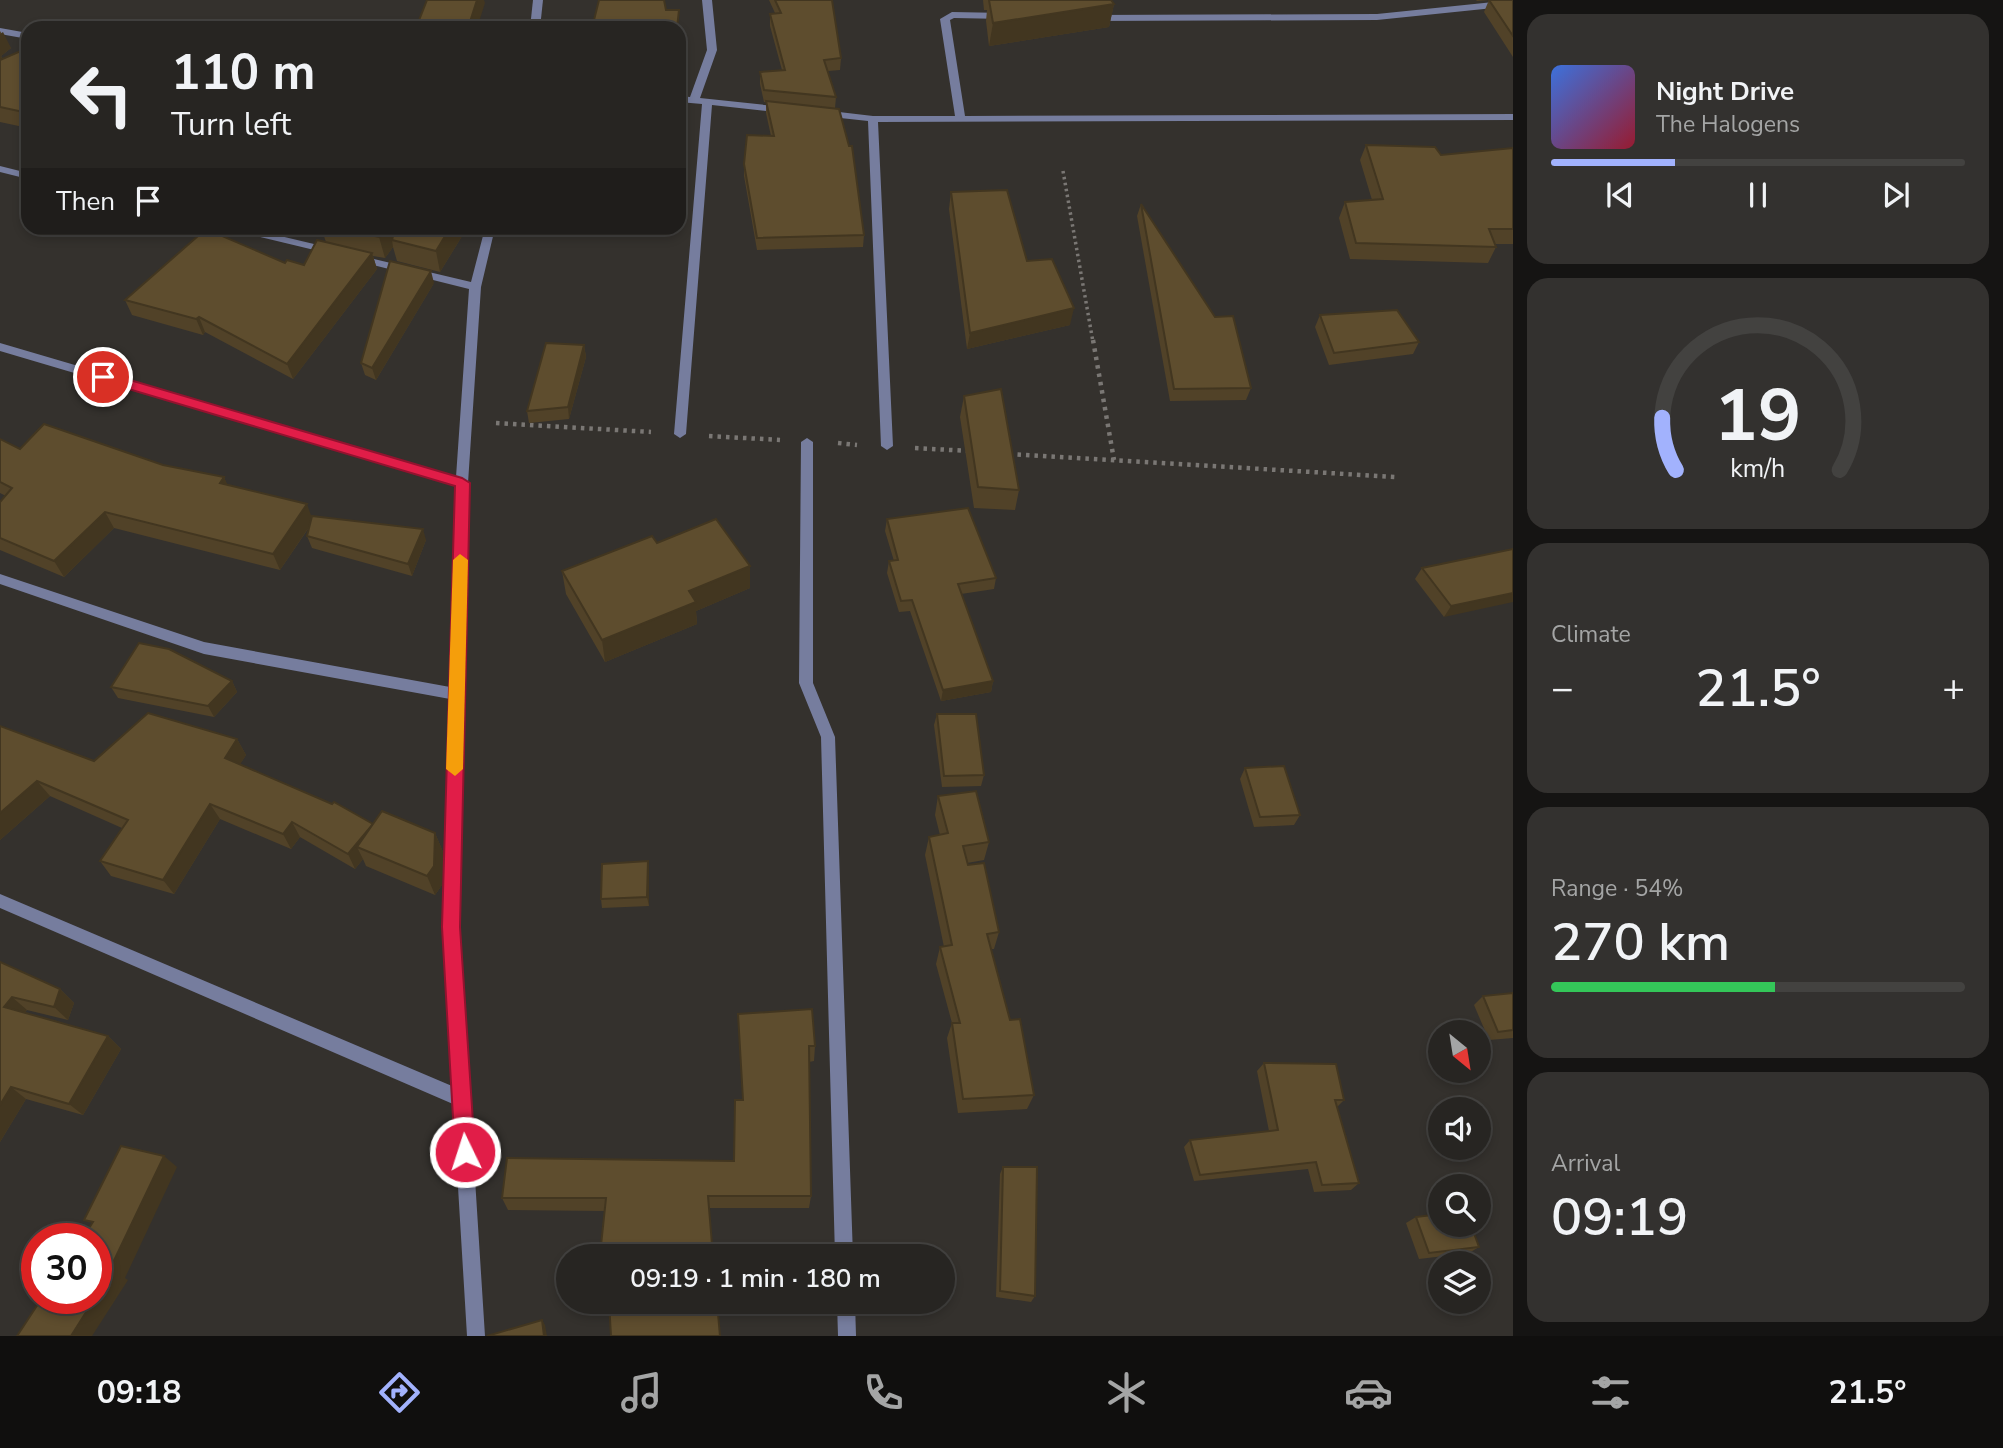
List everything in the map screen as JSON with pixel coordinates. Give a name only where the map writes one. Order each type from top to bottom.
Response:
[{"type":"street","points":[[536,21],[538,0]]},
{"type":"street","points":[[694,101],[712,50],[707,0]]},
{"type":"street","points":[[1077,17],[1377,17],[1513,4]]},
{"type":"street","points":[[960,119],[944,19],[952,15],[1021,16]]},
{"type":"street","points":[[0,31],[21,35]]},
{"type":"street","points":[[686,100],[790,110]]},
{"type":"street","points":[[680,434],[707,102]]},
{"type":"street","points":[[804,112],[873,119],[1513,117]]},
{"type":"street","points":[[873,119],[887,446]]},
{"type":"street","points":[[0,169],[21,174]]},
{"type":"street","points":[[263,235],[475,287]]},
{"type":"street","points":[[476,1336],[451,927],[462,483],[475,287],[488,235]]},
{"type":"street","points":[[0,347],[462,483]]},
{"type":"street","points":[[807,442],[806,683],[828,737],[844,1244]]},
{"type":"street","points":[[0,579],[204,648],[456,694]]},
{"type":"street","points":[[0,901],[461,1099]]},
{"type":"street","points":[[846,1314],[847,1336]]},
{"type":"path","points":[[1063,171],[1114,460]]},
{"type":"path","points":[[466,421],[981,452]]},
{"type":"path","points":[[1008,454],[1396,477]]},
{"type":"building","points":[[427,0],[477,0],[470,21],[419,21]]},
{"type":"building","points":[[599,0],[664,0],[666,10],[679,10],[678,21],[594,21]]},
{"type":"building","points":[[775,0],[832,0],[841,58],[824,60],[836,97],[764,90],[760,72],[785,70],[770,14],[781,13]]},
{"type":"building","points":[[989,0],[1111,0],[1114,4],[993,23]]},
{"type":"building","points":[[1489,0],[1513,0],[1513,36]]},
{"type":"building","points":[[21,51],[21,112],[0,107],[0,60]]},
{"type":"building","points":[[766,101],[839,109],[849,146],[852,146],[864,235],[757,238],[744,164],[747,135],[774,136]]},
{"type":"building","points":[[1366,145],[1435,147],[1441,155],[1513,148],[1513,229],[1489,229],[1496,247],[1356,243],[1345,202],[1383,199]]},
{"type":"building","points":[[1007,190],[1027,261],[1052,259],[1074,308],[970,333],[951,192]]},
{"type":"building","points":[[1141,204],[1215,317],[1233,316],[1251,388],[1174,389]]},
{"type":"building","points":[[199,235],[220,235],[285,263],[287,260],[304,265],[317,240],[372,253],[287,364],[199,317],[196,319],[125,300]]},
{"type":"building","points":[[393,235],[446,235],[436,251],[392,240]]},
{"type":"building","points":[[390,261],[431,271],[372,368],[361,363]]},
{"type":"building","points":[[1397,310],[1419,342],[1334,353],[1320,315]]},
{"type":"building","points":[[546,343],[584,345],[568,407],[527,411]]},
{"type":"building","points":[[1001,389],[1019,490],[978,487],[964,396]]},
{"type":"building","points":[[44,424],[163,465],[224,477],[220,483],[307,504],[273,554],[105,512],[54,561],[0,538],[0,502],[12,488],[0,482],[0,439],[20,449]]},
{"type":"building","points":[[968,508],[996,578],[958,584],[993,681],[943,690],[912,600],[901,601],[889,561],[898,560],[887,519]]},
{"type":"building","points":[[312,516],[423,529],[408,564],[307,536]]},
{"type":"building","points":[[716,519],[750,566],[689,591],[696,602],[602,640],[562,571],[652,536],[657,543]]},
{"type":"building","points":[[1513,549],[1513,593],[1451,606],[1422,568]]},
{"type":"building","points":[[139,643],[169,649],[232,681],[208,706],[111,687]]},
{"type":"building","points":[[148,713],[237,739],[225,758],[332,804],[334,802],[373,824],[348,854],[292,822],[283,834],[210,804],[163,880],[100,861],[128,820],[37,781],[0,813],[0,726],[94,761]]},
{"type":"building","points":[[937,714],[976,714],[984,775],[944,776]]},
{"type":"building","points":[[1284,766],[1300,815],[1260,817],[1245,768]]},
{"type":"building","points":[[976,791],[989,842],[963,846],[968,865],[984,863],[999,932],[987,934],[1010,1020],[1020,1019],[1034,1095],[963,1099],[952,1023],[960,1023],[940,947],[952,945],[929,837],[948,833],[938,796]]},
{"type":"building","points":[[382,811],[435,833],[434,866],[427,876],[357,847]]},
{"type":"building","points":[[648,861],[647,897],[601,899],[602,864]]},
{"type":"building","points":[[0,962],[60,989],[54,1007],[12,997],[4,1007],[108,1036],[69,1104],[11,1087],[0,1105]]},
{"type":"building","points":[[1513,993],[1513,1030],[1498,1032],[1483,996]]},
{"type":"building","points":[[812,1009],[815,1046],[809,1046],[811,1196],[708,1196],[712,1244],[601,1244],[606,1198],[502,1198],[507,1158],[734,1161],[735,1100],[743,1100],[738,1014]]},
{"type":"building","points":[[1264,1063],[1336,1064],[1344,1100],[1335,1100],[1359,1183],[1322,1185],[1316,1162],[1200,1175],[1190,1140],[1278,1130]]},
{"type":"building","points":[[121,1146],[164,1156],[112,1265],[112,1223],[84,1220]]},
{"type":"building","points":[[1003,1167],[1037,1167],[1035,1296],[1000,1291]]},
{"type":"building","points":[[1428,1216],[1428,1237],[1475,1237],[1479,1247],[1428,1251],[1416,1217]]},
{"type":"building","points":[[31,1314],[85,1314],[71,1336],[17,1336]]},
{"type":"building","points":[[610,1314],[718,1314],[720,1336],[611,1336]]},
{"type":"building","points":[[542,1320],[544,1336],[487,1336]]},
{"type":"slow traffic","points":[[455,769],[460,560]]},
{"type":"route","points":[[103,377],[462,483],[451,927],[465,1152]]}]
